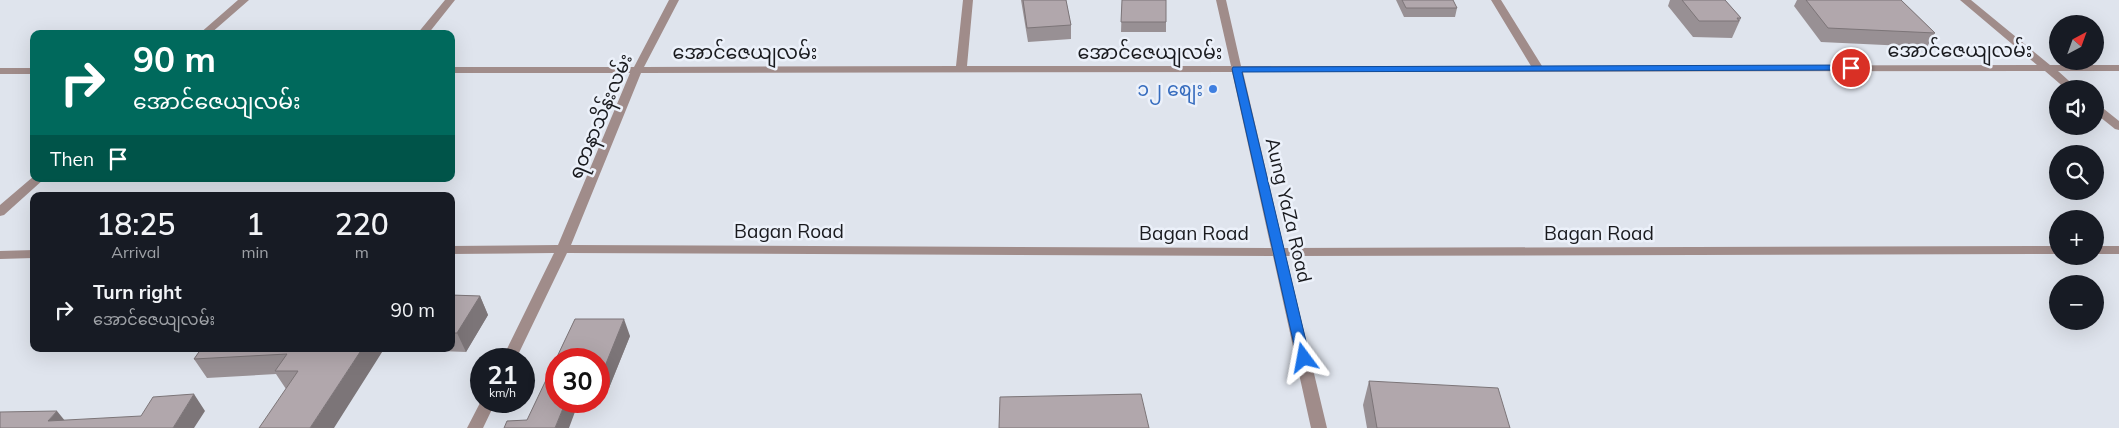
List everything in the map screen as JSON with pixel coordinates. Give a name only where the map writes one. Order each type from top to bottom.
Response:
[{"type":"street","points":[[209,30],[244,0]]},
{"type":"street","points":[[425,30],[450,0]]},
{"type":"street","name":"ရတနာသိန်းလမ်း","points":[[514,348],[563,248],[638,70],[674,0]]},
{"type":"street","points":[[961,70],[968,0]]},
{"type":"street","name":"Aung YaZa Road","points":[[1221,0],[1319,428]]},
{"type":"street","points":[[1496,0],[1538,68]]},
{"type":"street","points":[[1965,0],[2061,80]]},
{"type":"street","name":"အောင်ဇေယျလမ်း","points":[[455,70],[2119,68]]},
{"type":"street","points":[[0,71],[30,71]]},
{"type":"street","points":[[2104,114],[2119,127]]},
{"type":"street","points":[[0,212],[35,182]]},
{"type":"street","name":"Bagan Road","points":[[455,250],[563,248],[1280,252],[2049,250]]},
{"type":"street","points":[[2104,250],[2119,250]]},
{"type":"street","points":[[0,254],[30,254]]},
{"type":"street","points":[[475,428],[482,413]]},
{"type":"building","points":[[1023,0],[1066,0],[1071,25],[1027,28]]},
{"type":"building","points":[[1122,0],[1166,0],[1166,22],[1121,22]]},
{"type":"building","points":[[1402,0],[1453,0],[1457,8],[1406,8]]},
{"type":"building","points":[[1682,0],[1725,0],[1741,18],[1737,18],[1739,21],[1699,21]]},
{"type":"building","points":[[1806,0],[1901,0],[1935,33],[1828,28]]},
{"type":"building","points":[[455,295],[480,296],[457,333],[455,333]]},
{"type":"building","points":[[575,319],[624,319],[610,354],[610,348],[561,348]]},
{"type":"building","points":[[199,352],[360,352],[310,428],[259,428],[298,371],[275,371],[287,354],[194,359]]},
{"type":"building","points":[[1369,381],[1498,388],[1510,428],[1377,428]]},
{"type":"building","points":[[545,382],[545,413],[561,413],[555,428],[504,428],[507,421],[527,420],[530,413],[535,413],[535,403]]},
{"type":"building","points":[[194,394],[173,428],[0,428],[0,412],[57,411],[48,421],[141,416],[153,397]]},
{"type":"building","points":[[1141,394],[1149,428],[999,428],[1000,397]]},
{"type":"place","name":"၁၂ စျေး","points":[[1213,89]]},
{"type":"route","points":[[1304,358],[1237,69],[1851,68]]}]
